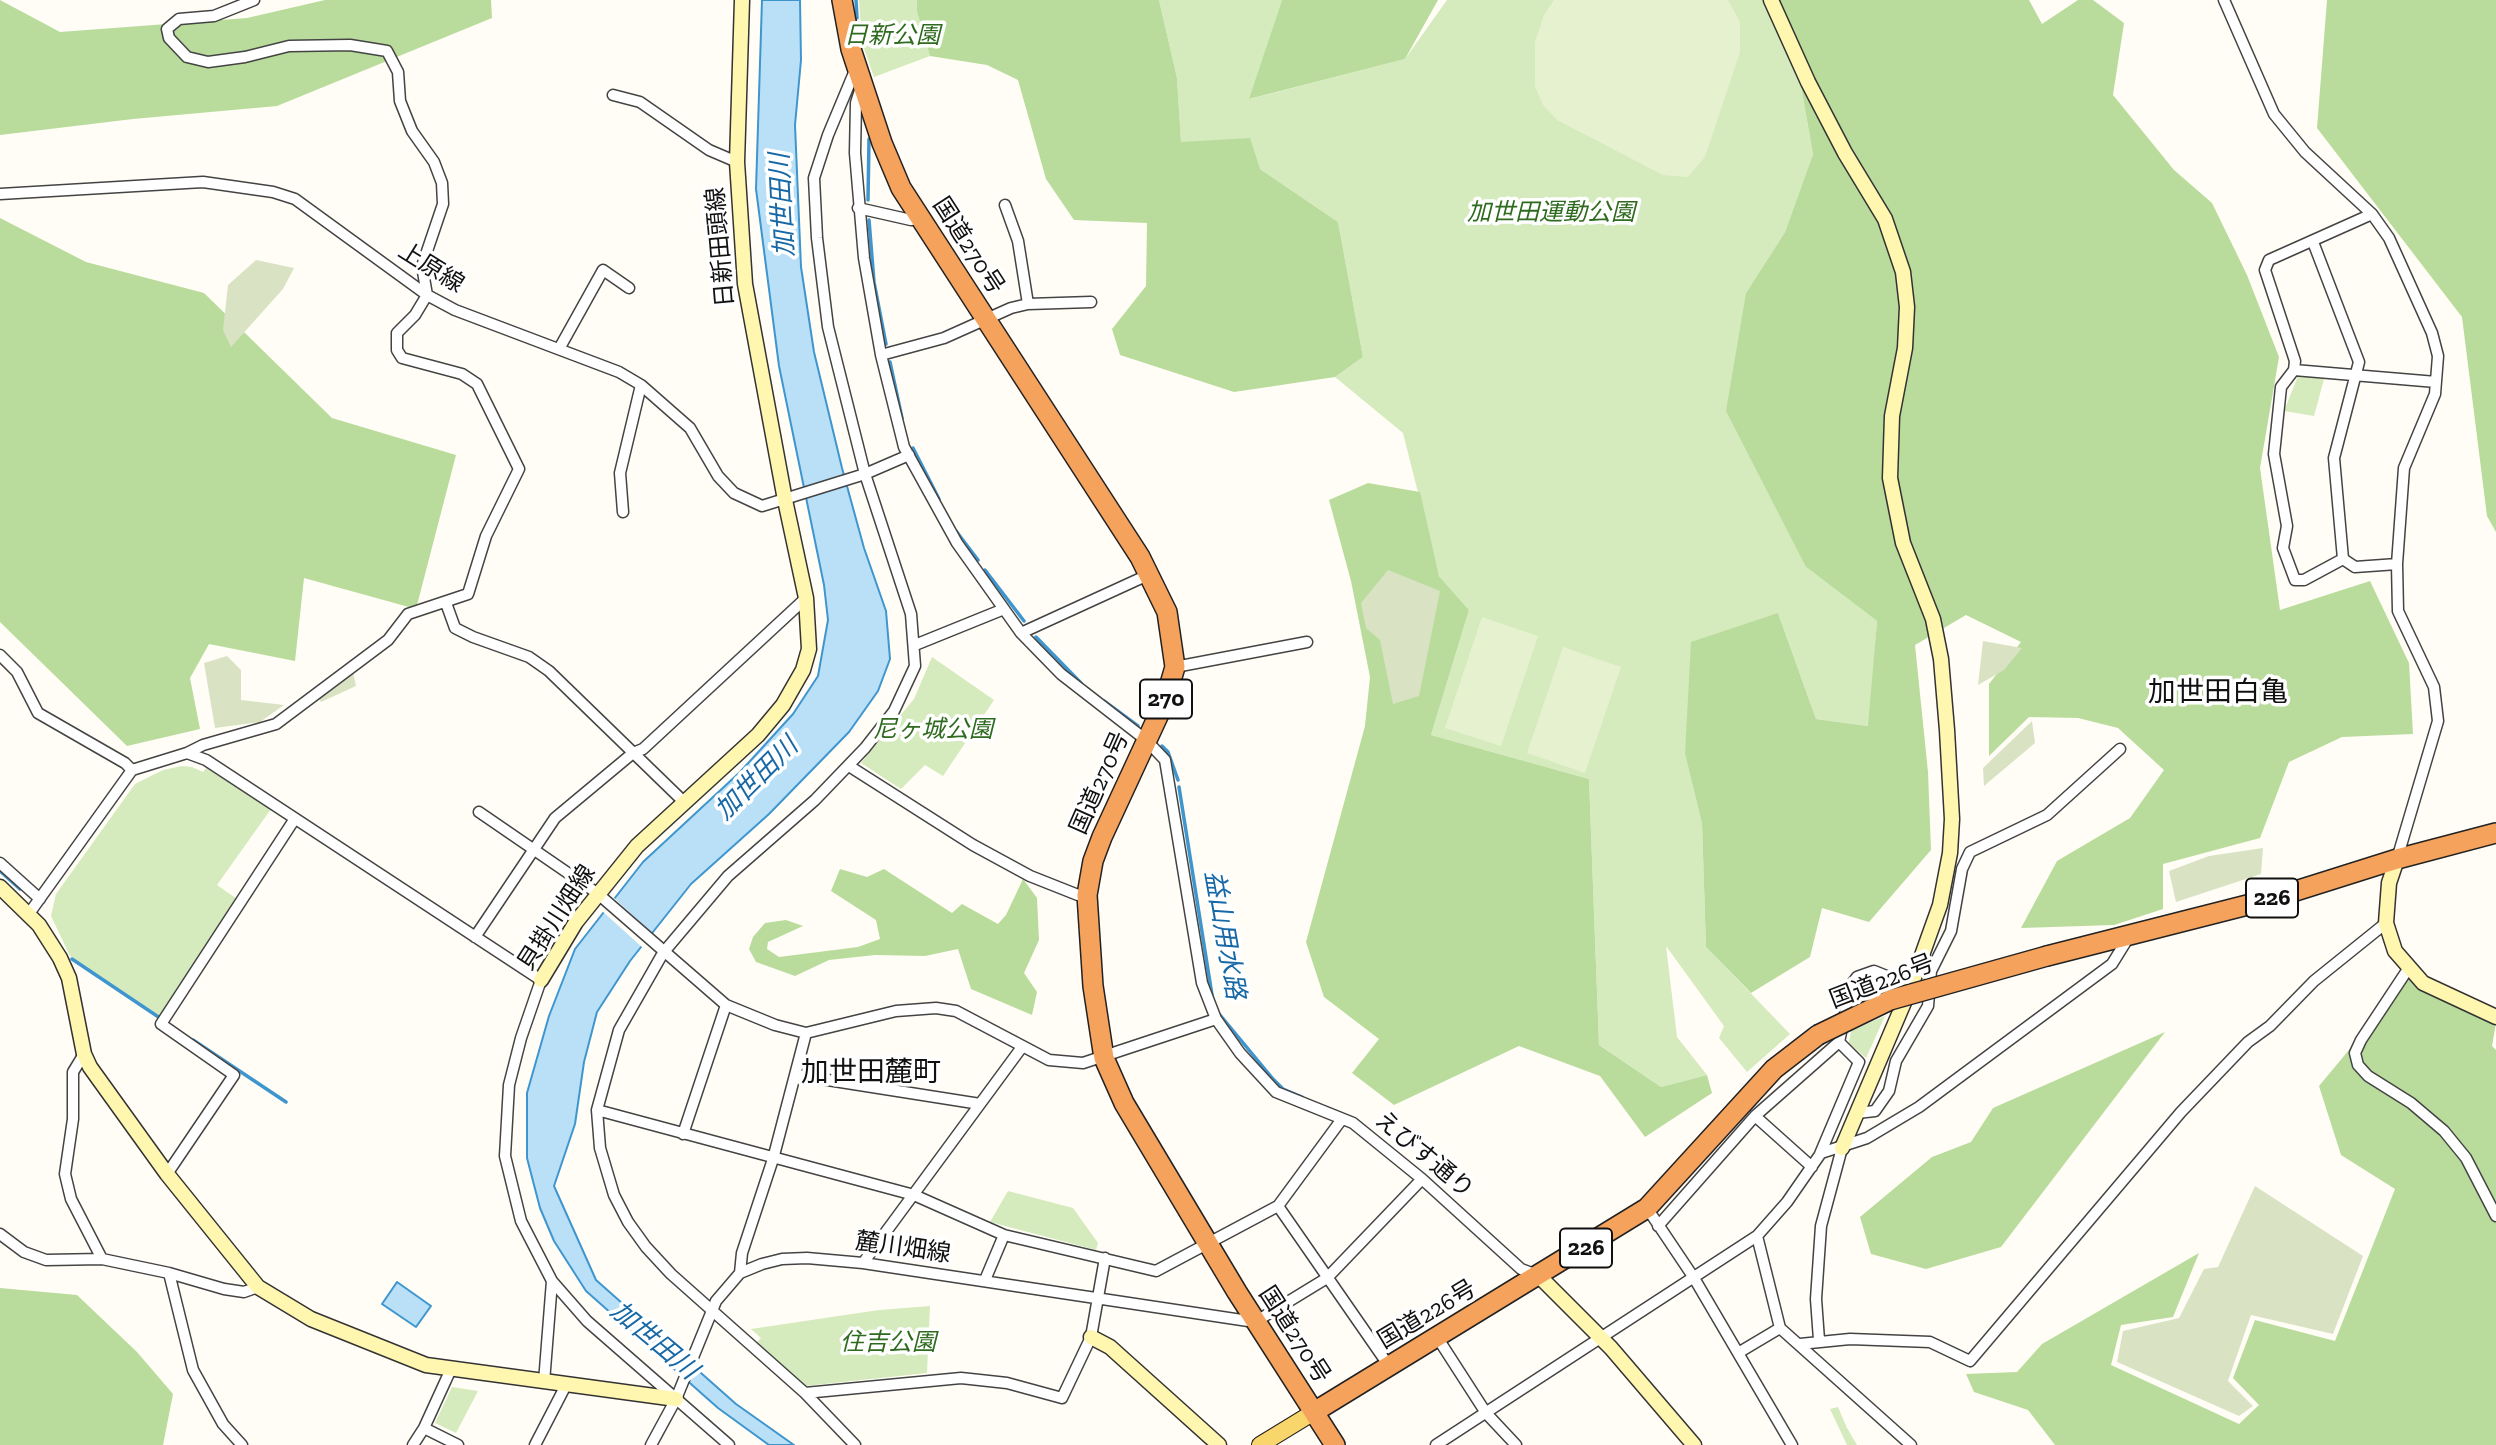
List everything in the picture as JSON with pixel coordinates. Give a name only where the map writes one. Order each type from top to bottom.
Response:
[{"type":"highway","name":"国道270号","points":[[842,0],[860,74],[882,143],[901,187],[1150,575],[1167,612],[1175,667],[1165,701],[1102,837],[1087,895],[1093,986],[1104,1058],[1124,1103],[1208,1244],[1335,1445]]},
{"type":"highway","name":"国道226号","points":[[1314,1412],[1647,1208],[1774,1069],[1818,1035],[1890,1000],[2047,956],[2267,900],[2397,859],[2496,833]]},
{"type":"main road","points":[[1260,1445],[1314,1412]]},
{"type":"street","points":[[29,915],[132,770],[187,753],[203,744],[276,724],[388,640],[408,614],[468,594],[486,536],[519,470],[477,384],[462,374],[407,359],[399,354],[397,333],[415,315],[427,295],[422,267],[443,204],[442,183],[400,101],[398,72],[387,51],[350,45],[289,46],[246,57],[208,62],[187,57],[169,38],[167,29],[179,19],[214,16],[254,0]]},
{"type":"street","name":"日新田頭線","points":[[742,0],[737,162],[745,284],[786,495]]},
{"type":"street","points":[[1771,0],[1808,82],[1845,153],[1885,219],[1903,272],[1907,307],[1905,348],[1890,436],[1890,478],[1903,543],[1933,619],[1941,659],[1952,819],[1950,853],[1940,905],[1912,986],[1842,1147],[1820,1239],[1816,1299],[1819,1340]]},
{"type":"street","points":[[2224,0],[2274,114],[2305,152],[2372,214],[2404,266],[2432,333],[2438,356],[2435,394],[2404,468],[2397,564],[2398,611],[2434,687],[2439,713],[2430,754],[2389,883],[2386,923],[2395,951],[2423,983],[2496,1017]]},
{"type":"street","points":[[855,1445],[804,1393],[710,1313],[646,1247],[621,1209],[602,1158],[597,1110],[619,1030],[661,951],[728,876],[849,766],[894,711],[915,666],[911,614],[862,475],[828,327],[817,238],[814,178],[828,135],[860,74]]},
{"type":"street","name":"えびす通り","points":[[860,74],[856,103],[858,208],[881,355],[904,447],[957,543],[1021,633],[1077,688],[1146,740],[1166,760],[1202,983],[1216,1019],[1240,1054],[1276,1092],[1342,1119],[1369,1135],[1521,1269],[1539,1276]]},
{"type":"street","points":[[613,94],[640,102],[709,150],[737,162]]},
{"type":"street","name":"上原線","points":[[0,194],[203,182],[273,192],[295,199],[427,295],[456,310],[619,372],[641,385],[690,428],[718,476],[734,493],[762,506],[786,495],[862,475],[909,455]]},
{"type":"street","points":[[1005,205],[1018,241],[1028,304]]},
{"type":"street","points":[[858,208],[911,220],[921,219]]},
{"type":"street","points":[[2343,559],[2304,580],[2295,580],[2283,548],[2287,526],[2274,454],[2281,387],[2294,370],[2295,361],[2265,270],[2269,260],[2372,214]]},
{"type":"street","points":[[2313,242],[2359,362],[2334,458],[2343,559]]},
{"type":"street","points":[[559,349],[603,270],[629,288]]},
{"type":"street","points":[[881,355],[944,338],[1028,304],[1091,302]]},
{"type":"street","points":[[2294,370],[2358,373],[2436,382]]},
{"type":"street","points":[[623,512],[620,473],[641,385]]},
{"type":"street","name":"貝掛川畑線","points":[[729,1445],[677,1395],[587,1321],[552,1281],[521,1221],[505,1156],[509,1084],[541,980],[600,895],[637,846],[758,735],[794,688],[808,649],[806,597],[786,495]]},
{"type":"street","points":[[2343,559],[2355,567],[2397,564]]},
{"type":"street","points":[[1021,633],[1150,575]]},
{"type":"street","points":[[475,937],[555,818],[634,753],[643,750],[806,597]]},
{"type":"street","points":[[446,603],[455,628],[472,637],[529,657],[549,671],[684,802]]},
{"type":"street","points":[[915,645],[1004,609]]},
{"type":"street","points":[[1175,667],[1307,642]]},
{"type":"street","points":[[0,655],[17,672],[38,713],[125,763],[132,770]]},
{"type":"street","points":[[1857,1113],[1875,1111],[1889,1091],[1896,1061],[1928,1006],[1931,971],[1951,931],[1962,869],[1970,852],[2048,815],[2120,750]]},
{"type":"street","points":[[187,753],[206,760],[541,980]]},
{"type":"street","points":[[849,766],[973,845],[1030,876],[1078,895],[1087,895]]},
{"type":"street","points":[[479,812],[600,895],[726,1005],[754,1018],[806,1033],[896,1012],[936,1008],[956,1011],[1049,1060],[1066,1063],[1104,1058],[1216,1019]]},
{"type":"street","points":[[167,1174],[234,1075],[161,1024],[295,820]]},
{"type":"street","points":[[0,863],[40,899]]},
{"type":"street","points":[[0,887],[39,925],[60,958],[69,978],[84,1054],[109,1096],[167,1174],[258,1287],[286,1307],[339,1332],[426,1364],[566,1385],[677,1395]]},
{"type":"street","points":[[1800,1344],[1819,1340],[1930,1342],[1970,1361],[2180,1112],[2248,1042],[2270,1026],[2314,981],[2386,923]]},
{"type":"street","points":[[1820,1154],[1867,1138],[1919,1107],[2112,964],[2130,935]]},
{"type":"street","points":[[2408,969],[2361,1040],[2355,1053],[2358,1066],[2444,1131],[2466,1158],[2496,1216]]},
{"type":"street","points":[[1658,1226],[1755,1116],[1839,1042],[1851,985],[1857,977],[1874,971],[1912,986]]},
{"type":"street","points":[[683,1134],[726,1005]]},
{"type":"street","points":[[651,1445],[677,1395],[710,1313],[740,1273],[742,1253],[773,1159],[806,1033]]},
{"type":"street","points":[[1436,1445],[1757,1236],[1820,1154],[1859,1062],[1839,1042]]},
{"type":"street","points":[[863,1263],[1022,1047]]},
{"type":"street","points":[[84,1054],[73,1072],[72,1119],[65,1174],[71,1199],[102,1259]]},
{"type":"street","points":[[796,1075],[980,1104]]},
{"type":"street","points":[[597,1110],[914,1195],[1004,1235],[1156,1270],[1278,1206],[1342,1119]]},
{"type":"street","points":[[1755,1116],[1812,1167]]},
{"type":"street","points":[[1255,1322],[1327,1278],[1422,1179]]},
{"type":"street","points":[[1278,1206],[1389,1366]]},
{"type":"street","points":[[1647,1208],[1694,1278],[1789,1444]]},
{"type":"street","points":[[0,1234],[23,1252],[46,1260],[102,1259],[169,1273],[224,1289],[244,1292],[258,1287]]},
{"type":"street","points":[[985,1280],[1004,1235]]},
{"type":"street","points":[[1757,1236],[1780,1328],[1911,1445]]},
{"type":"street","points":[[804,1393],[973,1378],[1023,1386],[1062,1398],[1091,1337],[1105,1258]]},
{"type":"street","name":"麓川畑線","points":[[740,1273],[782,1259],[863,1263],[1255,1322]]},
{"type":"street","points":[[169,1273],[193,1370],[223,1424],[242,1445]]},
{"type":"street","points":[[1539,1276],[1602,1338],[1665,1407],[1694,1445]]},
{"type":"street","points":[[544,1382],[552,1281]]},
{"type":"street","points":[[1738,1353],[1780,1328]]},
{"type":"street","points":[[1091,1337],[1110,1347],[1219,1445]]},
{"type":"street","points":[[1437,1337],[1486,1413],[1516,1445]]},
{"type":"street","points":[[413,1445],[424,1428],[451,1369]]},
{"type":"street","points":[[535,1445],[566,1385]]},
{"type":"street","points":[[424,1428],[458,1445]]},
{"type":"green space","points":[[0,0],[60,32],[247,18],[325,0],[491,0],[492,18],[277,106],[0,135]]},
{"type":"green space","name":"日新公園","points":[[859,0],[917,0],[917,12],[930,56],[874,77],[862,43]]},
{"type":"green space","points":[[917,0],[1159,0],[1177,78],[1181,142],[1250,138],[1260,169],[1338,222],[1363,357],[1335,377],[1234,392],[1120,355],[1112,329],[1146,286],[1147,223],[1074,220],[1046,179],[1018,80],[987,65],[930,56],[917,12]]},
{"type":"green space","name":"加世田運動公園","points":[[1159,0],[1282,0],[1250,99],[1405,59],[1447,0],[1776,0],[1799,75],[1813,154],[1785,232],[1746,293],[1806,567],[1877,621],[1869,726],[1816,719],[1778,613],[1685,754],[1702,824],[1706,947],[1790,1034],[1747,1072],[1719,1038],[1724,1026],[1666,946],[1677,1037],[1707,1075],[1661,1087],[1599,1045],[1589,779],[1431,735],[1469,610],[1439,576],[1403,433],[1335,377],[1363,357],[1338,222],[1260,169],[1181,142],[1177,78]]},
{"type":"green space","points":[[1282,0],[1438,0],[1405,59],[1249,99]]},
{"type":"green space","points":[[1554,0],[1728,0],[1740,22],[1740,52],[1705,157],[1688,177],[1663,175],[1557,120],[1543,105],[1535,86],[1535,42],[1544,15]]},
{"type":"green space","points":[[1776,0],[2029,0],[2042,24],[2078,0],[2093,0],[2124,23],[2113,95],[2174,170],[2212,203],[2247,275],[2279,357],[2260,468],[2280,610],[2370,581],[2409,663],[2413,734],[2342,737],[2289,762],[2260,838],[2163,864],[2163,909],[2114,925],[2021,928],[2057,861],[2130,818],[2164,770],[2118,728],[2078,718],[2029,717],[1989,756],[1989,684],[2021,642],[1966,615],[1915,645],[1928,772],[1931,850],[1869,922],[1822,908],[1810,957],[1751,993],[1706,947],[1702,824],[1685,754],[1691,642],[1778,613],[1816,719],[1868,726],[1877,621],[1806,567],[1726,411],[1746,293],[1785,232],[1813,154],[1799,75]]},
{"type":"green space","points":[[2327,0],[2496,0],[2496,532],[2487,516],[2462,317],[2317,128]]},
{"type":"green space","points":[[0,218],[86,262],[204,293],[332,418],[456,455],[416,609],[304,578],[295,661],[209,644],[190,678],[200,729],[127,746],[0,622]]},
{"type":"green space","points":[[256,260],[294,268],[283,289],[231,347],[223,330],[228,285]]},
{"type":"green space","points":[[2298,376],[2324,379],[2314,416],[2284,411]]},
{"type":"green space","points":[[1368,483],[1420,492],[1439,576],[1469,610],[1431,735],[1589,779],[1599,1045],[1661,1087],[1707,1075],[1712,1093],[1645,1137],[1600,1076],[1519,1046],[1394,1105],[1352,1073],[1379,1039],[1324,997],[1306,942],[1365,726],[1370,677],[1351,581],[1329,500]]},
{"type":"green space","points":[[1388,570],[1440,591],[1419,696],[1393,704],[1380,640],[1366,628],[1361,603]]},
{"type":"green space","points":[[1482,617],[1538,636],[1501,746],[1445,728]]},
{"type":"green space","points":[[1983,641],[2022,648],[2004,670],[1978,685]]},
{"type":"green space","points":[[1563,647],[1621,667],[1585,773],[1527,753]]},
{"type":"green space","points":[[227,656],[241,670],[241,700],[284,705],[260,722],[215,728],[204,663]]},
{"type":"green space","name":"尼ヶ城公園","points":[[932,657],[994,700],[943,776],[925,765],[901,789],[861,763],[914,699]]},
{"type":"green space","points":[[353,672],[356,686],[321,702],[317,697]]},
{"type":"green space","points":[[2032,721],[2035,743],[1984,786],[1983,768]]},
{"type":"green space","points":[[182,766],[203,772],[206,768],[271,809],[217,885],[237,899],[160,1016],[70,956],[51,916],[56,894],[135,784],[163,770]]},
{"type":"green space","points":[[2263,848],[2261,874],[2176,902],[2169,871],[2209,856]]},
{"type":"green space","points":[[840,869],[867,877],[884,869],[952,913],[962,904],[998,924],[1006,915],[1023,879],[1037,898],[1039,940],[1024,973],[1037,992],[1032,1015],[971,989],[958,949],[925,956],[875,955],[829,960],[795,976],[756,962],[749,949],[753,937],[765,923],[786,920],[803,926],[768,942],[767,949],[779,957],[858,947],[880,939],[876,920],[831,891]]},
{"type":"green space","points":[[2408,979],[2428,993],[2496,1023],[2492,1046],[2496,1050],[2496,1445],[2055,1445],[2028,1410],[1974,1392],[1966,1374],[2017,1372],[2042,1344],[2199,1253],[2173,1317],[2121,1325],[2111,1365],[2239,1424],[2259,1405],[2233,1378],[2255,1320],[2335,1341],[2395,1189],[2341,1155],[2319,1086]]},
{"type":"green space","points":[[1885,1016],[1866,1058],[1849,1043],[1851,1031]]},
{"type":"green space","points":[[2165,1032],[2001,1247],[1926,1269],[1871,1254],[1860,1217],[1932,1157],[1971,1142],[1993,1108]]},
{"type":"green space","points":[[2255,1186],[2363,1256],[2333,1334],[2251,1315],[2228,1381],[2253,1406],[2239,1416],[2117,1362],[2123,1331],[2179,1318],[2204,1269],[2218,1267]]},
{"type":"green space","points":[[1008,1191],[1073,1208],[1098,1243],[1096,1250],[990,1222]]},
{"type":"green space","points":[[0,1288],[77,1295],[137,1352],[173,1394],[163,1445],[0,1445]]},
{"type":"green space","name":"住吉公園","points":[[930,1306],[927,1373],[805,1386],[756,1343],[761,1338],[751,1329],[879,1310]]},
{"type":"green space","points":[[452,1387],[478,1391],[456,1433],[435,1423]]},
{"type":"green space","points":[[1838,1407],[1857,1445],[1847,1445],[1830,1409]]},
{"type":"water","name":"加世田川","points":[[762,0],[800,0],[801,60],[795,125],[801,267],[814,352],[842,468],[864,548],[886,611],[890,659],[878,691],[849,732],[769,814],[691,884],[630,961],[597,1012],[584,1062],[575,1124],[554,1186],[596,1280],[736,1404],[794,1445],[769,1445],[718,1408],[586,1291],[554,1241],[540,1208],[527,1158],[527,1093],[549,1016],[575,949],[643,862],[740,772],[793,714],[818,676],[828,620],[824,585],[779,366],[756,189]]},
{"type":"water","points":[[397,1282],[431,1306],[416,1327],[382,1304]]},
{"type":"pier","points":[[612,896],[655,936],[644,949],[601,910]]},
{"type":"waterway","name":"益山用水路","points":[[856,0],[857,18]]},
{"type":"waterway","name":"益山用水路","points":[[868,200],[869,139]]},
{"type":"waterway","name":"益山用水路","points":[[869,220],[874,282],[886,344]]},
{"type":"waterway","name":"益山用水路","points":[[890,362],[902,418]]},
{"type":"waterway","name":"益山用水路","points":[[913,448],[939,499]]},
{"type":"waterway","name":"益山用水路","points":[[956,531],[978,560]]},
{"type":"waterway","name":"益山用水路","points":[[985,570],[1024,621]]},
{"type":"waterway","name":"益山用水路","points":[[1036,637],[1081,683]]},
{"type":"waterway","name":"益山用水路","points":[[1104,701],[1138,726]]},
{"type":"waterway","name":"益山用水路","points":[[1162,746],[1168,752],[1178,780]]},
{"type":"waterway","name":"益山用水路","points":[[1179,787],[1212,995]]},
{"type":"waterway","points":[[0,871],[20,889]]},
{"type":"waterway","points":[[72,959],[160,1018]]},
{"type":"waterway","name":"益山用水路","points":[[1220,1015],[1273,1079],[1283,1089],[1302,1097]]},
{"type":"waterway","points":[[193,1040],[286,1102]]},
{"type":"district","name":"加世田白亀","points":[[2218,693]]},
{"type":"district","name":"加世田麓町","points":[[871,1073]]}]
